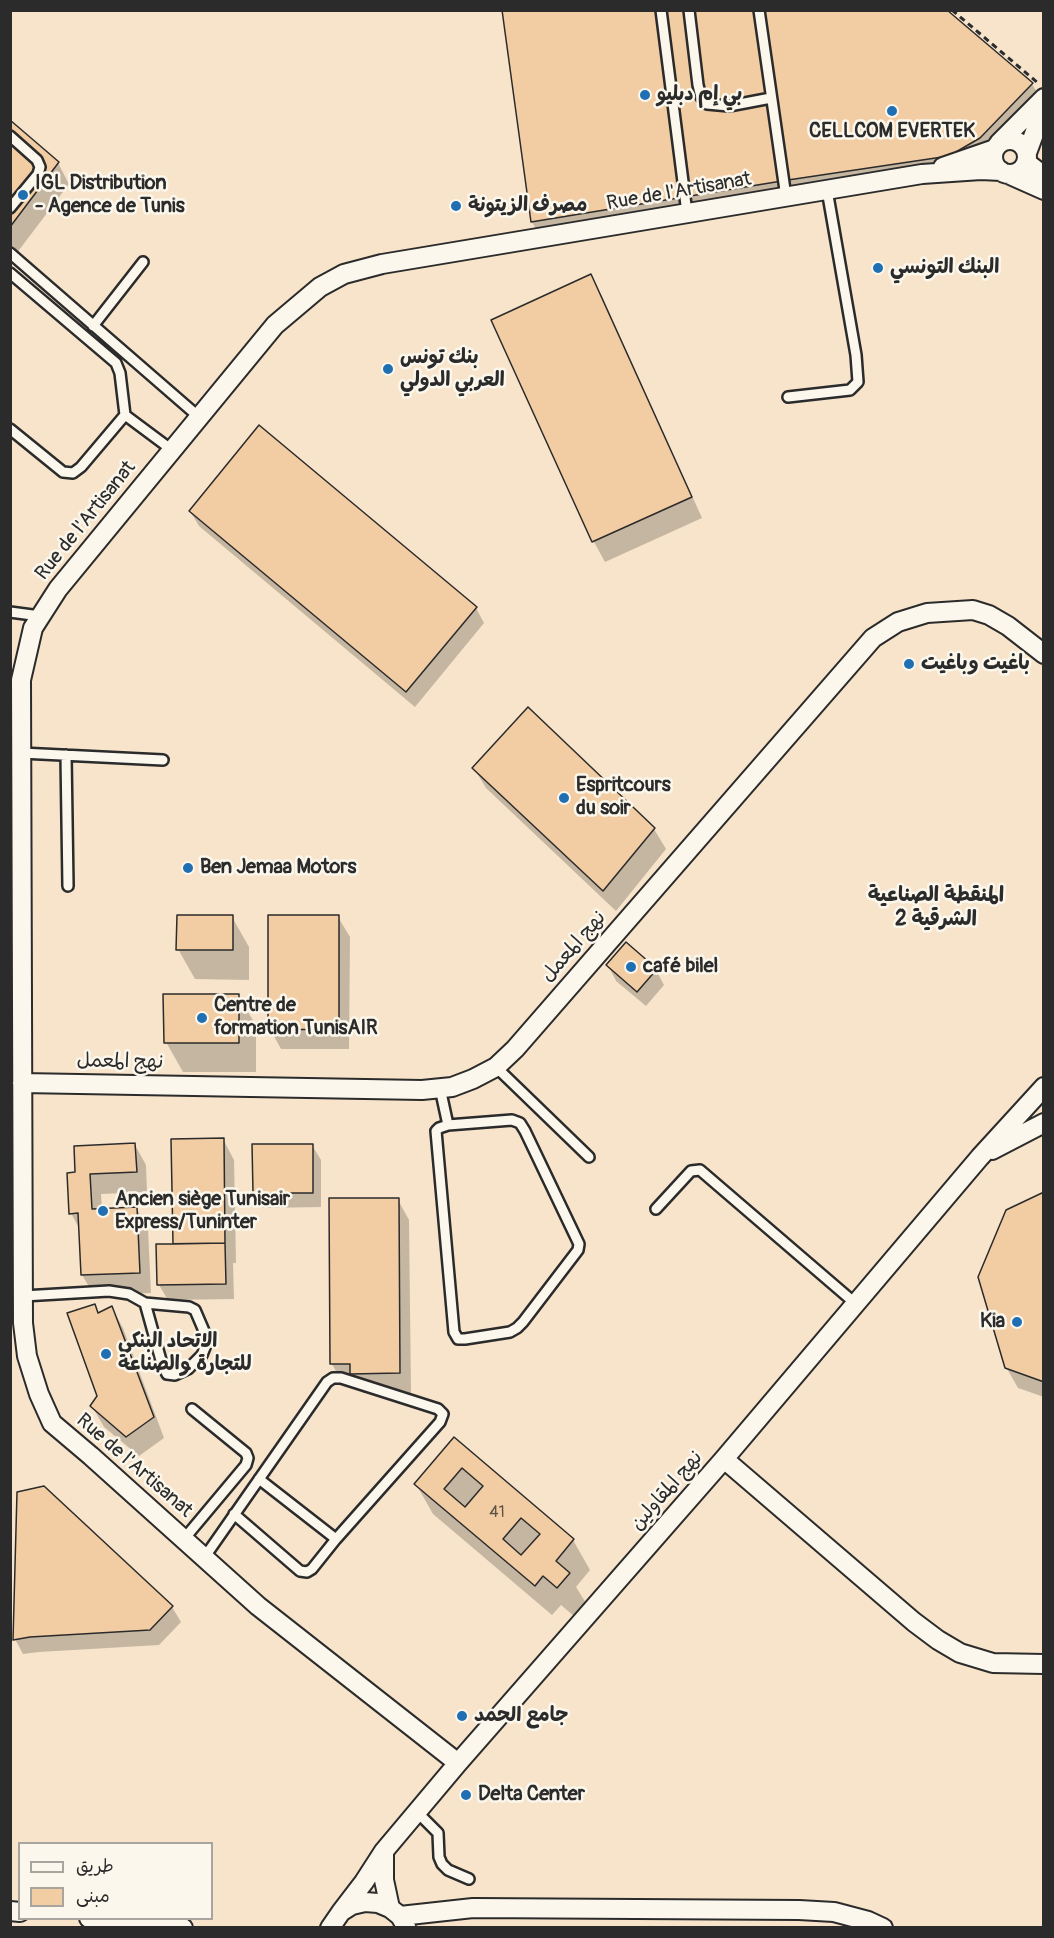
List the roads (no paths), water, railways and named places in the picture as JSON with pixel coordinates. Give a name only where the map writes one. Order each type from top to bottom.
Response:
[{"type":"street","points":[[1044,98],[997,146],[995,162],[1005,172],[1015,173],[1021,169],[1027,158],[1044,106]]},
{"type":"street","points":[[997,146],[1012,140],[1020,143],[1027,158],[1044,176]]},
{"type":"street","name":"Rue de l'Artisanat","points":[[922,174],[997,146]]},
{"type":"street","name":"Rue de l'Artisanat","points":[[458,1762],[258,1606],[52,1423],[39,1394],[27,1356],[16,1211],[22,1083],[21,680],[33,628],[58,589],[275,325],[320,286],[344,274],[382,264],[922,174],[981,170],[1005,172],[1044,190]]},
{"type":"street","name":"نهج المعمل","points":[[22,1083],[422,1090],[452,1087],[473,1079],[496,1067],[515,1049],[873,638],[898,622],[927,613],[973,610],[989,615],[1008,626],[1044,654]]},
{"type":"street","name":"نهج المقاولين","points":[[329,1923],[364,1882],[384,1851],[458,1762],[724,1459],[980,1157],[1044,1088]]},
{"type":"street","name":"نهج المقاولين","points":[[980,1157],[1044,1123]]},
{"type":"street","points":[[724,1459],[938,1640],[960,1653],[993,1663],[1044,1664]]},
{"type":"street","points":[[384,1851],[384,1880],[399,1917]]},
{"type":"street","points":[[329,1923],[352,1905],[365,1902],[378,1903],[399,1917],[473,1908],[799,1910],[834,1912],[868,1921],[883,1928]]},
{"type":"street","points":[[108,1920],[183,1928]]},
{"type":"lane","points":[[660,10],[687,213]]},
{"type":"lane","points":[[689,10],[698,85],[701,97],[707,104],[729,106],[771,98]]},
{"type":"lane","points":[[759,10],[786,197]]},
{"type":"lane","points":[[10,136],[37,160],[40,167],[38,174],[10,208]]},
{"type":"lane","points":[[788,397],[850,390],[858,382],[856,355],[827,190]]},
{"type":"lane","points":[[10,253],[199,417]]},
{"type":"lane","points":[[93,326],[144,262]]},
{"type":"lane","points":[[10,273],[116,363],[120,373],[125,415],[172,450]]},
{"type":"lane","points":[[10,429],[63,472],[73,473],[81,467],[125,415]]},
{"type":"lane","points":[[10,612],[40,616]]},
{"type":"lane","points":[[21,753],[163,760]]},
{"type":"lane","points":[[66,755],[68,886]]},
{"type":"lane","points":[[496,1067],[589,1157]]},
{"type":"lane","points":[[440,1088],[448,1125]]},
{"type":"lane","points":[[512,1120],[520,1123],[579,1244],[578,1250],[523,1322],[510,1332],[458,1339],[454,1332],[436,1131],[448,1125],[512,1120]]},
{"type":"lane","points":[[656,1209],[691,1171],[700,1170],[856,1304]]},
{"type":"lane","points":[[23,1296],[109,1291],[129,1294],[145,1303],[189,1307],[195,1310],[204,1331],[206,1345],[202,1355],[188,1369],[176,1375],[167,1374],[162,1364],[145,1303]]},
{"type":"lane","points":[[204,1558],[234,1514],[327,1382],[333,1378],[341,1378],[438,1409],[443,1414],[440,1422],[307,1572],[300,1571],[234,1514]]},
{"type":"lane","points":[[184,1539],[246,1465],[248,1458],[246,1453],[192,1409]]},
{"type":"lane","points":[[259,1479],[336,1539]]},
{"type":"lane","points":[[417,1812],[438,1833],[438,1851],[442,1864],[448,1870],[469,1879]]},
{"type":"place","name":"بي إم دبليو","points":[[645,95]]},
{"type":"place","name":"CELLCOM EVERTEK","points":[[892,111]]},
{"type":"place","name":"IGL Distribution - Agence de Tunis","points":[[23,195]]},
{"type":"place","name":"مصرف الزيتونة","points":[[456,206]]},
{"type":"place","name":"البنك التونسي","points":[[878,268]]},
{"type":"place","name":"بنك تونس العربي الدولي","points":[[388,369]]},
{"type":"place","name":"باغيت وباغيت","points":[[909,664]]},
{"type":"place","name":"Espritcours du soir","points":[[564,798]]},
{"type":"place","name":"Ben Jemaa Motors","points":[[188,868]]},
{"type":"place","name":"café bilel","points":[[631,967]]},
{"type":"place","name":"Centre de formation TunisAIR","points":[[202,1018]]},
{"type":"place","name":"Ancien siège Tunisair Express/Tuninter","points":[[103,1211]]},
{"type":"place","name":"Kia","points":[[1017,1322]]},
{"type":"place","name":"الاتحاد البنكي للتجارة والصناعة","points":[[106,1354]]},
{"type":"place","name":"جامع الحمد","points":[[462,1716]]},
{"type":"place","name":"Delta Center","points":[[466,1795]]},
{"type":"district","name":"المنقطة الصناعية الشرقية 2","points":[[936,908]]}]
